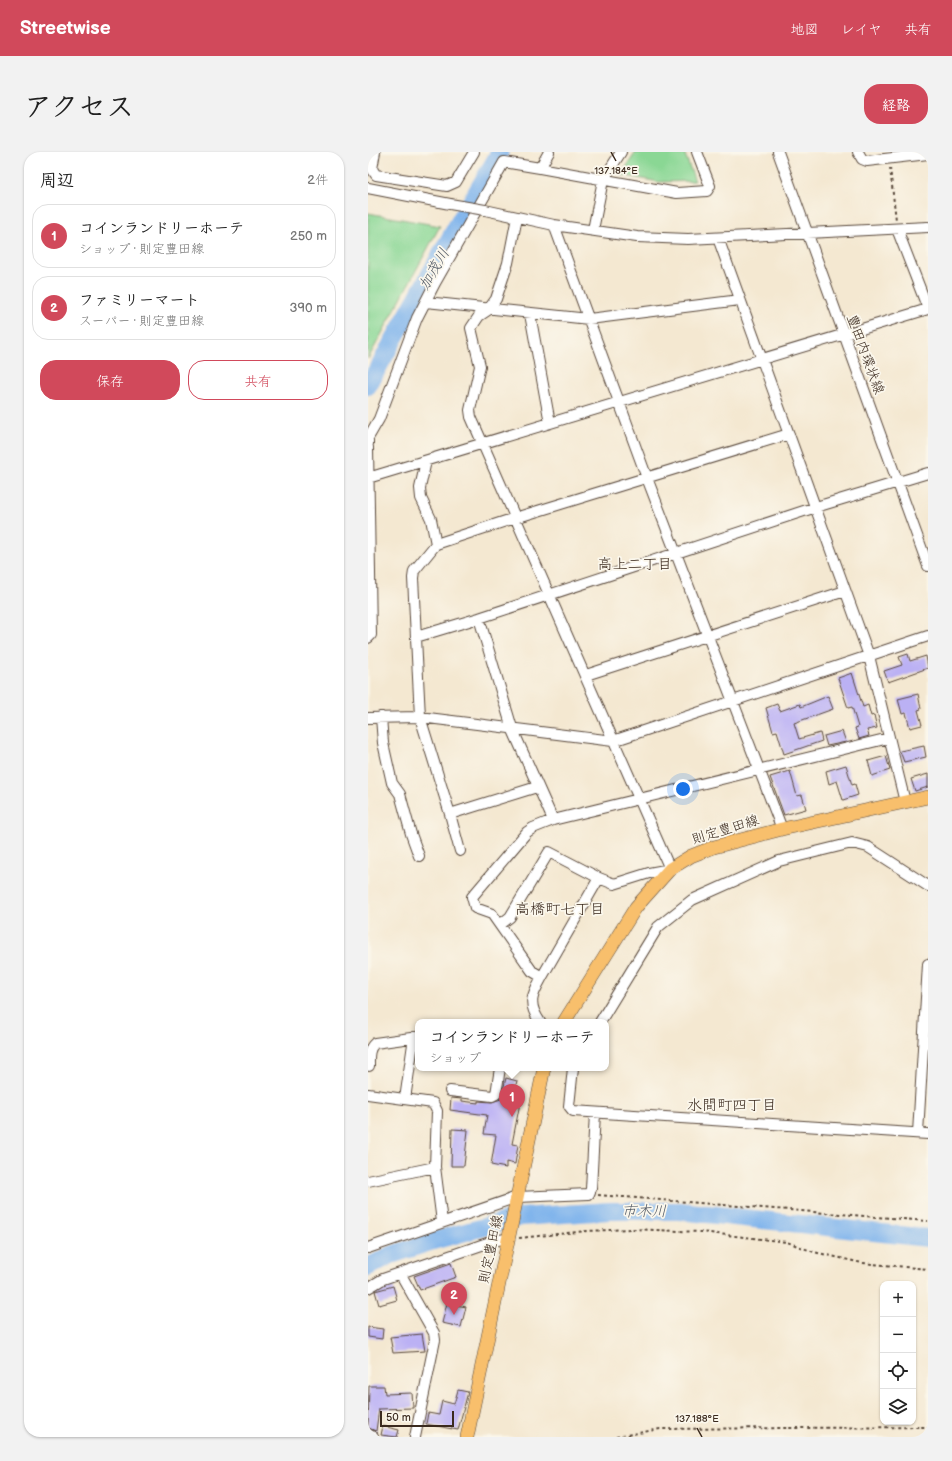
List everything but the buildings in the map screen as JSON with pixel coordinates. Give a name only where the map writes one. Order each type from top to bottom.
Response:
[{"type":"main road","name":"則定豊田線","points":[[566,1019],[636,907],[670,869],[691,856],[714,847],[782,829],[928,797]]},
{"type":"main road","name":"則定豊田線","points":[[467,1437],[543,1071]]},
{"type":"street","points":[[375,152],[372,170],[376,175],[447,186],[456,182],[474,152]]},
{"type":"street","points":[[540,168],[549,152]]},
{"type":"street","points":[[593,230],[603,180],[621,152]]},
{"type":"street","points":[[368,444],[368,438],[379,419],[417,318],[504,162],[677,193],[707,191],[710,186],[697,152]]},
{"type":"street","name":"豊田内環状線","points":[[778,152],[928,566]]},
{"type":"street","points":[[858,152],[862,160],[867,161],[928,154]]},
{"type":"street","points":[[368,188],[485,210],[554,225],[637,237],[688,239],[718,238],[928,227]]},
{"type":"street","points":[[501,924],[510,917],[549,852],[599,878],[614,884],[649,873],[670,869],[586,675],[471,417],[470,410],[480,366],[471,328],[479,316],[488,310],[496,299],[508,263],[517,217]]},
{"type":"street","points":[[554,225],[647,478],[782,829]]},
{"type":"street","points":[[368,478],[928,309],[897,229]]},
{"type":"street","points":[[718,238],[869,656],[905,802]]},
{"type":"street","points":[[426,302],[488,310],[589,319],[740,300]]},
{"type":"street","points":[[530,314],[550,423]]},
{"type":"street","points":[[460,851],[420,717],[413,578],[414,571],[436,544],[515,518],[790,434]]},
{"type":"street","points":[[368,447],[371,635],[368,638]]},
{"type":"street","points":[[426,461],[420,488],[421,498],[431,520],[436,544]]},
{"type":"street","points":[[416,637],[479,618],[816,507],[928,473]]},
{"type":"street","points":[[586,675],[708,634],[845,591]]},
{"type":"street","points":[[479,618],[512,728],[552,820]]},
{"type":"street","points":[[368,718],[420,717],[614,741],[928,636]]},
{"type":"street","points":[[381,717],[383,743],[392,783],[400,794],[410,834],[419,856]]},
{"type":"street","points":[[542,977],[532,970],[501,924],[492,914],[475,908],[472,897],[527,832],[552,820],[639,798],[760,771],[889,738]]},
{"type":"street","points":[[450,814],[537,787]]},
{"type":"street","points":[[602,1019],[658,927],[663,922],[692,900],[779,861],[852,843],[868,847],[928,886]]},
{"type":"street","points":[[538,1019],[532,998],[542,977],[599,878]]},
{"type":"street","points":[[573,1071],[569,1106],[573,1111],[923,1133],[928,964]]},
{"type":"street","points":[[369,1066],[368,1052],[371,1046],[415,1037]]},
{"type":"street","points":[[405,1099],[415,1043]]},
{"type":"street","points":[[450,1091],[492,1096],[496,1094],[500,1071]]},
{"type":"street","points":[[368,1094],[433,1103],[435,1105],[437,1111],[435,1167],[442,1222]]},
{"type":"street","points":[[368,1248],[517,1197],[589,1194],[591,1189],[595,1113]]},
{"type":"street","points":[[368,1182],[435,1167]]},
{"type":"street","points":[[368,1288],[383,1279],[496,1240],[509,1240]]},
{"type":"street","points":[[400,1273],[434,1333],[435,1340],[415,1437]]},
{"type":"street","points":[[368,1434],[374,1437]]},
{"type":"path","points":[[889,159],[897,229]]},
{"type":"path","points":[[589,1194],[928,1221]]},
{"type":"path","points":[[509,1240],[602,1230],[631,1229],[702,1232],[787,1242],[814,1252],[862,1263],[928,1269]]},
{"type":"path","points":[[616,1437],[660,1429],[928,1427]]},
{"type":"green space","points":[[636,152],[684,152],[695,181],[659,182],[621,175]]},
{"type":"green space","points":[[368,213],[440,226],[368,359]]},
{"type":"waterway","name":"加茂川","points":[[368,386],[455,229],[500,152]]},
{"type":"waterway","name":"市木川","points":[[368,1267],[391,1255],[436,1240],[521,1217],[609,1211],[679,1211],[928,1238]]},
{"type":"place","name":"コインランドリーホーテ","points":[[512,1117]]},
{"type":"place","name":"ファミリーマート","points":[[454,1315]]},
{"type":"district","name":"高上二丁目","points":[[635,564]]},
{"type":"district","name":"高橋町七丁目","points":[[560,909]]},
{"type":"district","name":"水間町四丁目","points":[[732,1105]]}]
